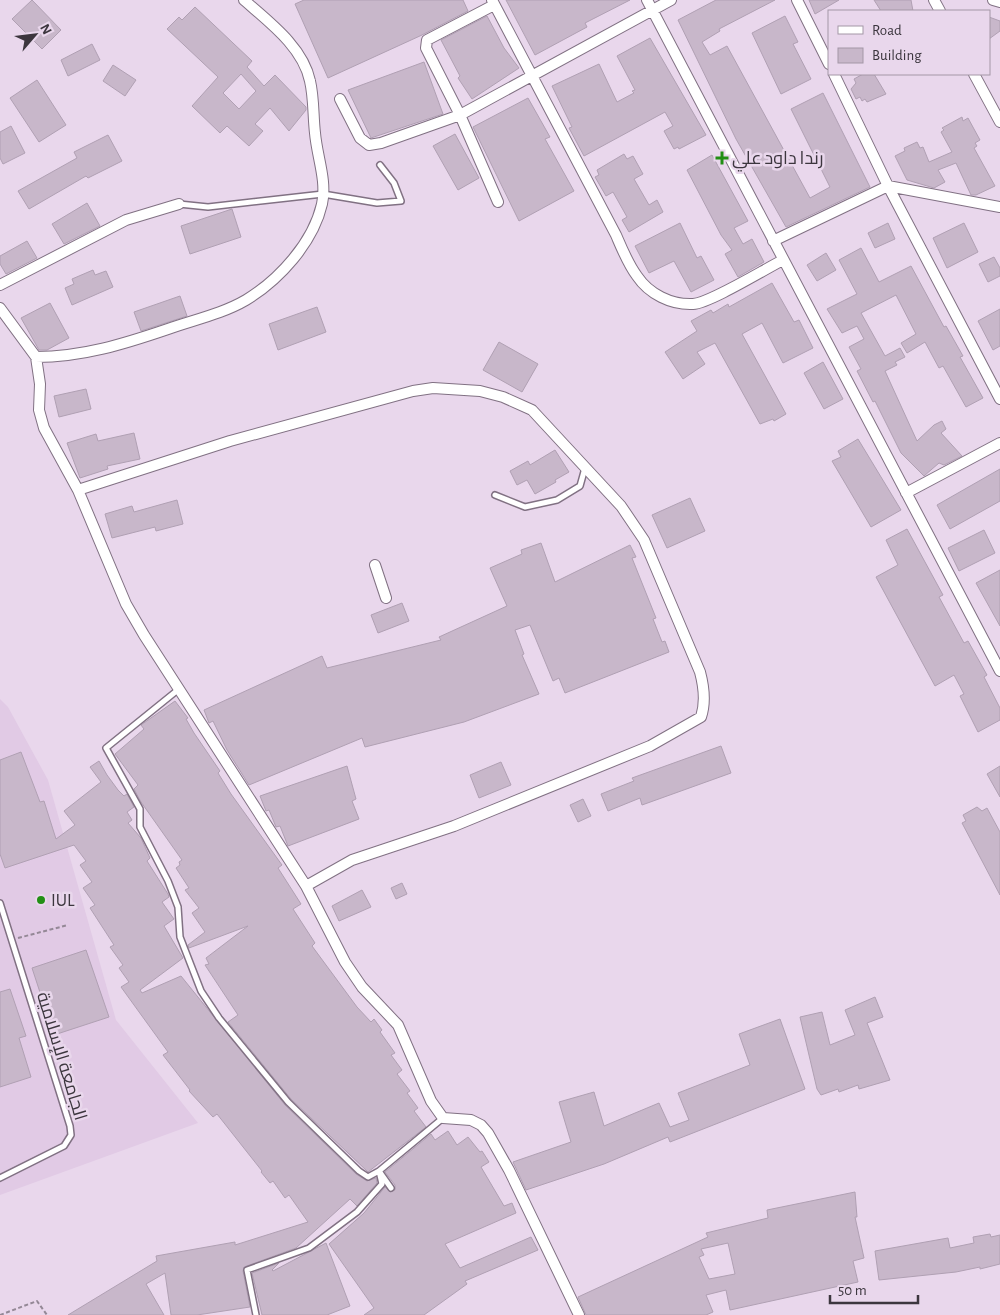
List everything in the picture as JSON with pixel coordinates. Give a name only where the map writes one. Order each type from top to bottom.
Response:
[{"type":"street","points":[[36,357],[63,357],[123,344],[222,311],[246,300],[290,262],[316,221],[323,194],[322,172],[314,134],[312,89],[308,72],[296,51],[244,0]]},
{"type":"street","points":[[340,99],[360,138],[369,145],[375,145],[460,116],[650,5],[671,0]]},
{"type":"street","points":[[798,0],[828,62]]},
{"type":"street","points":[[993,0],[1000,2]]},
{"type":"street","points":[[498,202],[460,116],[426,48],[427,40],[493,2],[637,277],[649,289],[661,298],[695,304],[783,260]]},
{"type":"street","points":[[650,5],[1000,671]]},
{"type":"street","points":[[834,75],[888,186],[1000,399]]},
{"type":"street","points":[[975,75],[1000,122]]},
{"type":"street","points":[[773,241],[888,186],[1000,207]]},
{"type":"street","points":[[0,285],[126,220],[179,204]]},
{"type":"street","points":[[0,308],[36,357],[40,384],[41,420],[78,490],[126,604],[306,886],[362,987],[398,1025],[432,1101],[443,1118],[471,1120],[481,1125],[488,1133],[509,1170],[579,1315]]},
{"type":"street","points":[[78,490],[230,441],[413,391],[432,388],[480,391],[503,397],[532,410],[563,440],[585,468],[621,506],[644,540],[700,672],[704,687],[701,717],[650,746],[454,826],[352,860],[306,886]]},
{"type":"street","points":[[906,493],[1000,443]]},
{"type":"street","points":[[375,565],[386,598]]},
{"type":"lane","points":[[179,204],[208,206],[323,194],[377,203],[401,201],[394,183],[380,165]]},
{"type":"lane","points":[[495,495],[525,507],[558,500],[580,486],[585,468]]},
{"type":"lane","points":[[180,688],[106,748],[140,809],[140,827],[168,881],[178,907],[180,937],[192,972],[201,991],[220,1018],[288,1102],[359,1171],[368,1177],[379,1171],[443,1118]]},
{"type":"lane","name":"الجامعة الإسلامية","points":[[0,903],[70,1126],[71,1135],[64,1146],[0,1178]]},
{"type":"lane","points":[[379,1171],[391,1188]]},
{"type":"lane","points":[[256,1315],[247,1270],[309,1248],[358,1212],[382,1184],[379,1171]]},
{"type":"path","points":[[11,940],[68,925]]},
{"type":"path","points":[[0,1315],[37,1301],[47,1315]]},
{"type":"shaded area","name":"IUL","points":[[0,699],[8,707],[48,780],[116,1020],[198,1123],[0,1195]]},
{"type":"building","points":[[32,0],[61,30],[42,49],[12,19]]},
{"type":"building","points":[[304,0],[463,0],[468,11],[422,35],[328,78],[295,4]]},
{"type":"building","points":[[506,0],[630,0],[585,23],[587,27],[535,55]]},
{"type":"building","points":[[716,0],[775,0],[719,29],[720,31],[702,42],[710,55],[727,46],[810,198],[830,187],[791,109],[823,93],[870,187],[786,227],[736,139],[678,20]]},
{"type":"building","points":[[809,0],[839,0],[815,14]]},
{"type":"building","points":[[874,0],[911,0],[913,10],[880,10]]},
{"type":"building","points":[[195,7],[252,61],[247,67],[264,86],[275,75],[306,107],[306,110],[289,131],[270,108],[255,124],[263,131],[249,146],[227,126],[220,133],[192,106],[218,77],[167,29],[179,17],[182,20]],"holes":[[[241,74],[256,91],[239,109],[223,93]]]},
{"type":"building","points":[[487,16],[504,48],[519,68],[472,99],[458,78],[460,76],[441,40]]},
{"type":"building","points":[[785,16],[798,42],[793,44],[811,79],[781,94],[752,33]]},
{"type":"building","points":[[990,17],[1000,21],[1000,31],[990,38]]},
{"type":"building","points":[[650,38],[706,135],[679,149],[678,147],[674,149],[664,131],[673,126],[665,112],[584,156],[569,128],[572,127],[552,86],[599,64],[617,102],[634,93],[632,91],[635,90],[617,56]]},
{"type":"building","points":[[92,44],[100,60],[68,76],[61,60]]},
{"type":"building","points":[[424,62],[443,114],[371,138],[348,90]]},
{"type":"building","points":[[113,65],[136,80],[125,96],[103,81]]},
{"type":"building","points":[[861,75],[875,75],[886,94],[867,102],[865,99],[862,101],[860,97],[856,99],[851,89],[856,83],[854,79]]},
{"type":"building","points":[[37,80],[66,125],[39,142],[10,98]]},
{"type":"building","points":[[528,98],[550,137],[545,139],[574,191],[519,221],[473,127]]},
{"type":"building","points":[[962,117],[963,121],[968,118],[980,140],[975,143],[977,146],[974,148],[995,186],[976,195],[971,195],[956,163],[938,170],[945,182],[934,188],[907,180],[895,156],[905,151],[904,148],[917,142],[920,148],[923,147],[929,162],[952,152],[941,132],[944,130],[942,128]]},
{"type":"building","points":[[11,126],[25,153],[3,164],[0,158],[0,132]]},
{"type":"building","points":[[455,134],[479,178],[458,190],[433,146]]},
{"type":"building","points":[[108,135],[122,161],[88,178],[86,176],[29,209],[18,191],[77,158],[74,152]]},
{"type":"building","points":[[624,154],[627,159],[633,156],[643,174],[634,179],[649,205],[657,200],[663,212],[629,232],[622,220],[627,217],[613,192],[606,196],[595,177],[599,175],[597,170]]},
{"type":"building","points":[[712,155],[748,221],[734,228],[743,244],[752,239],[764,262],[738,277],[725,254],[732,250],[721,235],[687,170]]},
{"type":"building","points":[[87,203],[100,226],[64,244],[52,224]]},
{"type":"building","points":[[232,209],[241,237],[190,254],[181,226]]},
{"type":"building","points":[[680,223],[697,258],[701,256],[714,280],[691,292],[674,261],[649,273],[635,246]]},
{"type":"building","points":[[888,223],[895,239],[875,248],[868,233]]},
{"type":"building","points":[[964,223],[978,252],[947,268],[933,238]]},
{"type":"building","points":[[27,241],[37,258],[6,274],[0,264],[0,256]]},
{"type":"building","points":[[861,248],[879,282],[911,266],[944,327],[946,326],[963,356],[960,357],[983,398],[966,407],[943,366],[939,368],[925,342],[907,353],[901,343],[916,334],[896,295],[861,313],[885,356],[900,348],[905,357],[895,362],[897,365],[885,371],[917,441],[934,425],[942,421],[946,429],[941,433],[962,456],[944,465],[939,463],[924,476],[901,453],[875,401],[873,402],[857,371],[861,369],[849,347],[864,339],[857,326],[842,333],[827,309],[857,294],[839,260]]},
{"type":"building","points":[[826,253],[836,270],[817,281],[807,265]]},
{"type":"building","points":[[994,257],[1000,268],[1000,276],[988,282],[979,264]]},
{"type":"building","points":[[93,270],[95,275],[106,271],[113,287],[72,305],[65,288],[74,284],[72,279]]},
{"type":"building","points":[[772,283],[794,322],[799,320],[813,348],[783,363],[762,323],[742,334],[786,414],[774,421],[773,419],[760,424],[715,343],[697,352],[705,364],[683,379],[665,352],[697,331],[691,321],[711,310],[713,313],[728,304],[729,307]]},
{"type":"building","points":[[180,296],[187,316],[141,331],[134,312]]},
{"type":"building","points":[[50,303],[69,338],[47,350],[39,350],[21,318]]},
{"type":"building","points":[[317,307],[326,332],[278,350],[269,324]]},
{"type":"building","points":[[1000,309],[1000,346],[993,350],[978,321]]},
{"type":"building","points":[[499,342],[538,364],[522,392],[483,370]]},
{"type":"building","points":[[823,362],[843,399],[824,409],[804,373]]},
{"type":"building","points":[[86,389],[91,409],[59,417],[54,396]]},
{"type":"building","points":[[134,433],[140,459],[107,466],[108,469],[80,478],[67,443],[96,434],[98,441]]},
{"type":"building","points":[[858,439],[901,510],[871,527],[832,461],[841,457],[838,451]]},
{"type":"building","points":[[555,450],[569,472],[535,494],[527,480],[517,485],[510,471],[528,461],[530,465]]},
{"type":"building","points":[[1000,469],[1000,501],[950,529],[937,505]]},
{"type":"building","points":[[690,498],[705,531],[667,548],[652,515]]},
{"type":"building","points":[[177,500],[183,524],[156,531],[155,527],[112,538],[105,514],[132,506],[134,512]]},
{"type":"building","points":[[907,529],[943,595],[939,597],[964,643],[968,641],[987,675],[984,677],[1000,708],[1000,720],[978,732],[960,696],[964,694],[954,675],[935,686],[876,577],[898,565],[886,540]]},
{"type":"building","points":[[984,530],[995,553],[959,571],[948,548]]},
{"type":"building","points":[[541,543],[555,582],[630,545],[636,557],[632,558],[656,618],[653,619],[662,642],[665,641],[669,652],[565,693],[559,678],[553,681],[530,625],[515,630],[524,654],[522,655],[539,694],[464,722],[365,747],[362,738],[249,785],[227,750],[213,721],[209,723],[204,710],[322,656],[327,668],[441,640],[439,637],[507,606],[490,568],[522,554],[521,550]]},
{"type":"building","points":[[1000,570],[1000,626],[976,583]]},
{"type":"building","points":[[402,603],[409,621],[378,633],[371,615]]},
{"type":"building","points":[[175,701],[188,718],[186,719],[194,733],[220,771],[218,773],[231,794],[282,865],[278,868],[301,904],[293,909],[315,943],[312,946],[357,1007],[371,1022],[374,1019],[382,1030],[380,1032],[395,1053],[391,1055],[402,1070],[397,1074],[410,1091],[407,1093],[418,1108],[414,1111],[426,1127],[368,1172],[291,1099],[228,1022],[238,1015],[205,965],[209,964],[206,958],[248,926],[189,948],[188,945],[205,932],[192,913],[199,908],[185,890],[189,888],[176,868],[182,860],[141,802],[134,789],[138,785],[115,754],[144,729],[141,725]]},
{"type":"building","points":[[721,746],[731,773],[642,805],[640,798],[608,811],[601,794],[634,781],[632,778]]},
{"type":"building","points":[[21,752],[40,802],[44,801],[56,839],[75,825],[64,811],[101,782],[90,767],[99,761],[118,790],[124,796],[127,794],[134,807],[127,812],[132,820],[128,823],[141,838],[150,858],[147,861],[168,894],[169,897],[162,902],[174,919],[164,926],[183,958],[140,990],[142,993],[181,976],[285,1105],[356,1174],[367,1181],[376,1178],[377,1183],[357,1206],[350,1199],[296,1248],[244,1267],[243,1271],[250,1307],[197,1315],[171,1315],[165,1273],[146,1284],[164,1315],[68,1315],[157,1261],[156,1256],[235,1242],[235,1245],[308,1222],[289,1195],[285,1198],[273,1181],[270,1183],[217,1114],[213,1117],[189,1091],[163,1055],[168,1052],[121,987],[129,982],[119,968],[123,965],[110,947],[114,945],[90,908],[95,905],[83,888],[92,882],[80,865],[86,861],[74,845],[5,868],[0,854],[0,760]]},
{"type":"building","points":[[501,762],[511,785],[479,798],[470,775]]},
{"type":"building","points":[[347,766],[356,799],[352,801],[359,819],[288,846],[280,826],[276,827],[269,810],[266,811],[260,796]]},
{"type":"building","points":[[1000,766],[1000,797],[987,774]]},
{"type":"building","points":[[583,799],[591,816],[578,822],[570,805]]},
{"type":"building","points":[[977,807],[982,811],[987,808],[1000,832],[1000,895],[962,823],[966,821],[963,815]]},
{"type":"building","points":[[402,883],[407,894],[396,899],[391,888]]},
{"type":"building","points":[[362,890],[371,907],[339,921],[332,906]]},
{"type":"building","points":[[86,950],[109,1017],[54,1035],[32,968]]},
{"type":"building","points":[[10,989],[26,1036],[19,1038],[31,1077],[0,1087],[0,992]]},
{"type":"building","points":[[875,997],[883,1017],[867,1023],[890,1080],[859,1089],[858,1085],[839,1092],[838,1089],[821,1095],[817,1089],[800,1017],[822,1012],[830,1045],[855,1035],[845,1010]]},
{"type":"building","points":[[780,1019],[805,1089],[670,1142],[668,1137],[604,1164],[526,1190],[513,1162],[571,1142],[559,1102],[594,1092],[604,1126],[659,1103],[670,1127],[689,1120],[678,1093],[750,1065],[739,1034]]},
{"type":"building","points":[[448,1131],[457,1145],[468,1137],[480,1152],[482,1151],[489,1162],[481,1167],[504,1206],[512,1203],[516,1213],[445,1244],[460,1268],[531,1237],[538,1250],[465,1281],[467,1284],[424,1315],[364,1315],[374,1308],[329,1244],[364,1213],[385,1187],[390,1192],[395,1190],[395,1185],[385,1172],[431,1134],[435,1140]]},
{"type":"building","points":[[855,1192],[857,1217],[855,1217],[864,1258],[853,1261],[858,1282],[730,1310],[726,1290],[706,1295],[713,1312],[706,1315],[586,1315],[578,1297],[708,1237],[706,1233],[768,1218],[767,1210]],"holes":[[[728,1243],[735,1274],[709,1279],[699,1257],[704,1255],[701,1249]]]},
{"type":"building","points":[[990,1234],[991,1237],[1000,1235],[1000,1264],[980,1269],[980,1267],[956,1272],[879,1280],[875,1251],[948,1238],[950,1248],[974,1243],[973,1237]]},
{"type":"building","points":[[326,1243],[350,1306],[327,1315],[262,1315],[252,1273],[279,1263],[273,1271]]},
{"type":"place","name":"رندا داود علي","points":[[722,158]]},
{"type":"place","name":"IUL","points":[[41,900]]}]
